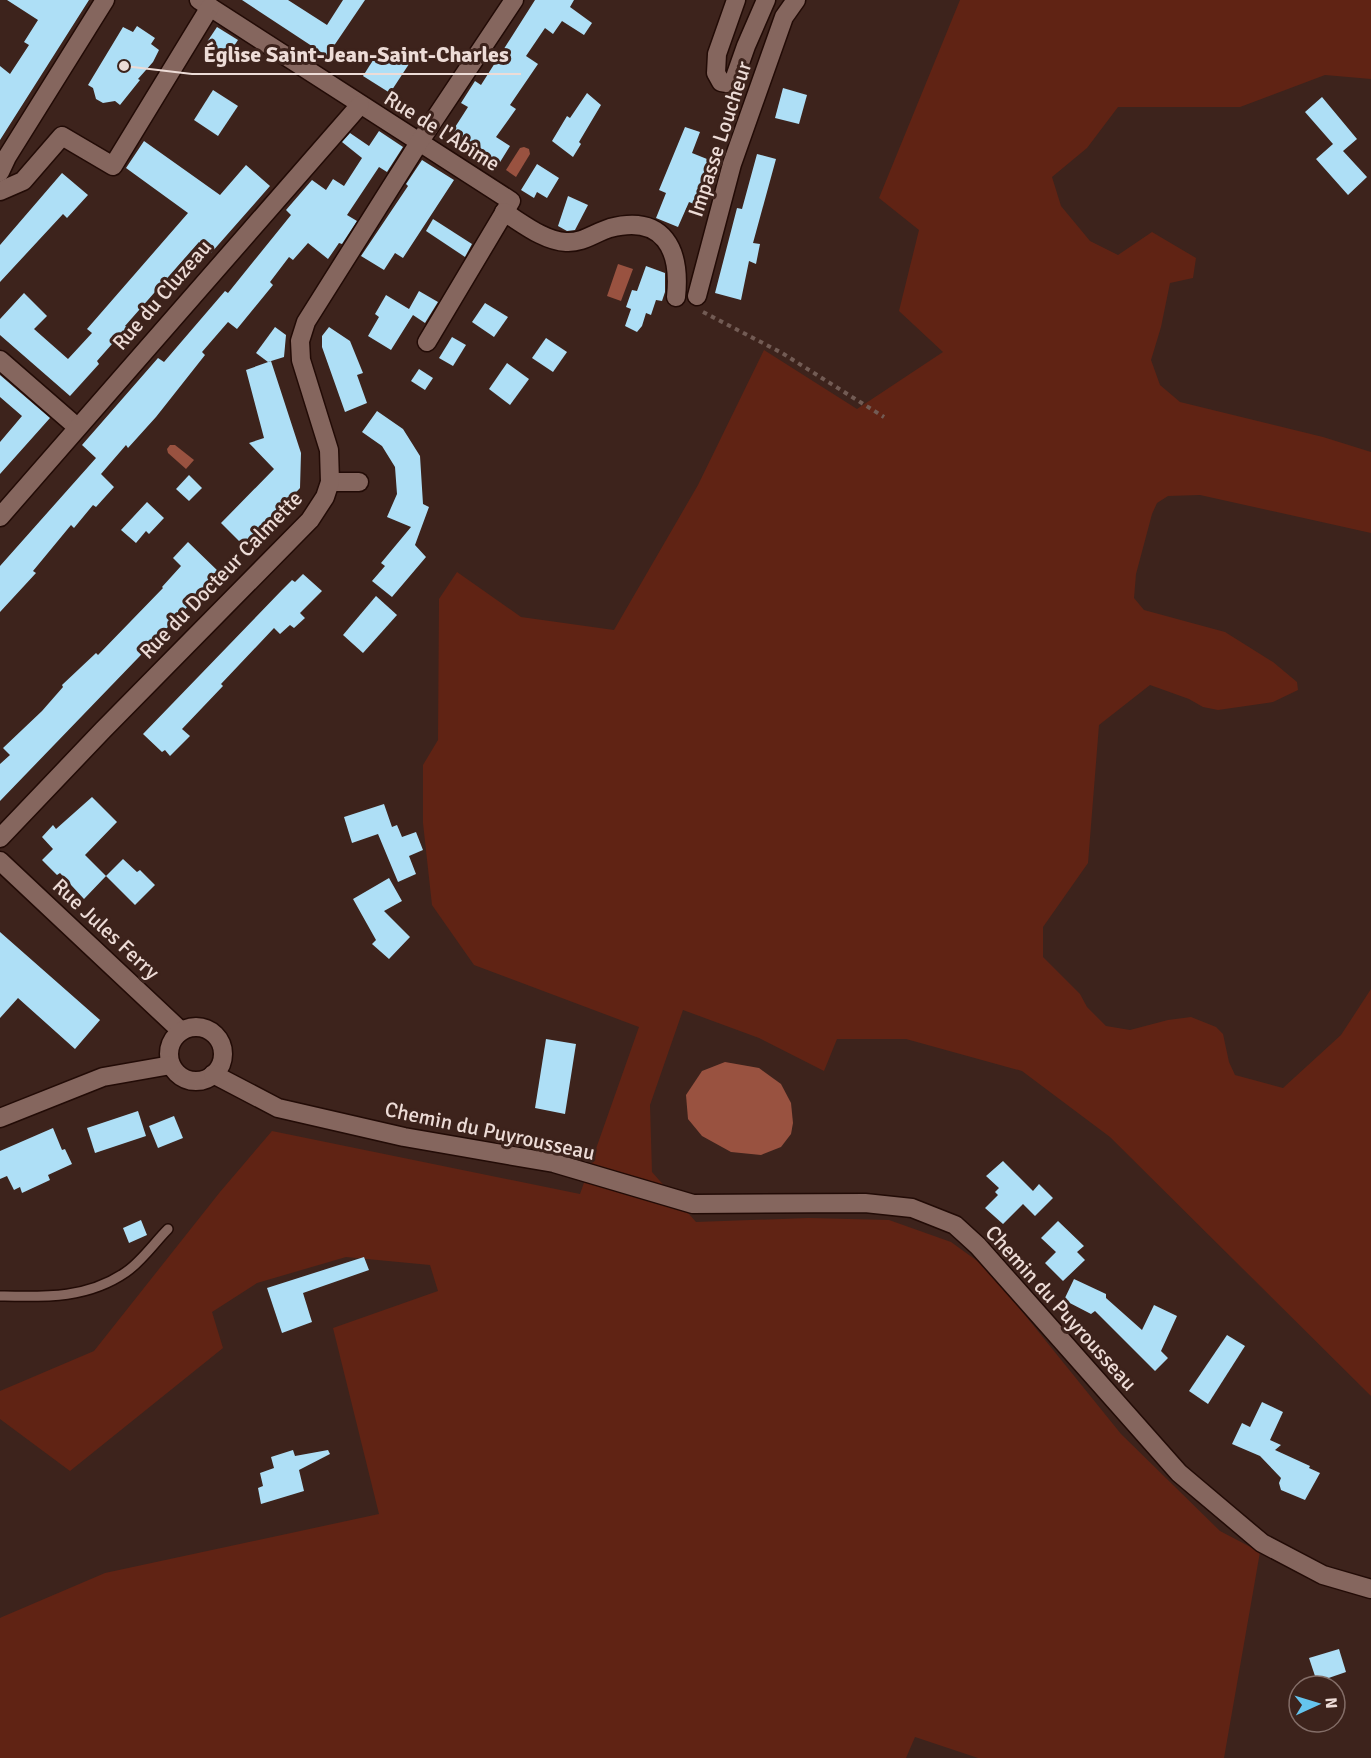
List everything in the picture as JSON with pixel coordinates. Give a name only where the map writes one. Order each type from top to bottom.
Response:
[{"type":"street","points":[[0,172],[7,157],[105,0]]},
{"type":"street","name":"Rue du Docteur Calmette","points":[[0,838],[310,520],[325,498],[330,482],[329,450],[301,360],[300,341],[306,322],[420,141],[514,0]]},
{"type":"street","name":"Impasse Loucheur","points":[[736,0],[717,54],[716,74],[721,82],[727,83],[734,80],[766,0]]},
{"type":"street","name":"Impasse Loucheur","points":[[697,296],[732,164],[784,17],[796,0]]},
{"type":"street","points":[[0,191],[23,181],[62,136],[113,166],[205,4]]},
{"type":"street","name":"Rue de l'Abîme","points":[[205,4],[360,105],[420,141],[537,232],[563,242],[580,242],[609,228],[633,225],[652,230],[666,239],[674,252],[676,297]]},
{"type":"street","name":"Rue du Cluzeau","points":[[0,517],[360,105]]},
{"type":"street","points":[[427,342],[507,207]]},
{"type":"street","points":[[0,360],[77,427]]},
{"type":"street","points":[[330,482],[359,482]]},
{"type":"street","name":"Rue Jules Ferry","points":[[0,861],[181,1031]]},
{"type":"street","points":[[201,1027],[216,1036],[221,1044],[223,1054],[221,1064],[213,1074],[205,1079],[196,1081],[187,1079],[178,1074],[171,1065],[170,1047],[174,1037],[181,1031],[201,1027]]},
{"type":"street","points":[[0,1118],[104,1077],[171,1065]]},
{"type":"street","name":"Chemin du Puyrousseau","points":[[213,1074],[278,1108],[404,1137],[554,1163],[693,1204],[865,1203],[912,1208],[955,1226],[978,1246],[1179,1473],[1262,1543],[1323,1575],[1371,1589]]},
{"type":"lane","points":[[0,1296],[49,1297],[79,1293],[105,1284],[128,1272],[168,1229]]},
{"type":"path","points":[[676,297],[782,353],[884,417]]},
{"type":"shaded area","points":[[960,0],[1371,0],[1371,79],[1325,75],[1240,107],[1118,107],[1087,148],[1052,177],[1061,206],[1090,241],[1118,255],[1152,232],[1196,258],[1193,278],[1170,283],[1161,327],[1151,360],[1160,385],[1180,402],[1323,437],[1371,452],[1371,533],[1200,495],[1168,496],[1157,503],[1136,574],[1134,598],[1144,610],[1225,632],[1273,662],[1297,682],[1298,690],[1273,702],[1218,710],[1203,707],[1189,699],[1150,685],[1099,725],[1088,863],[1043,927],[1043,957],[1080,994],[1087,1007],[1106,1026],[1130,1030],[1168,1020],[1191,1017],[1216,1027],[1223,1034],[1229,1062],[1235,1075],[1283,1088],[1341,1035],[1371,989],[1371,1396],[1110,1137],[1022,1071],[906,1039],[837,1039],[824,1071],[759,1038],[683,1010],[650,1105],[652,1172],[696,1222],[809,1218],[889,1220],[951,1242],[987,1268],[1121,1434],[1220,1531],[1260,1552],[1224,1758],[978,1758],[915,1737],[906,1758],[0,1758],[0,1618],[105,1573],[379,1514],[333,1328],[438,1291],[430,1265],[346,1257],[257,1283],[212,1312],[223,1348],[70,1471],[0,1419],[0,1391],[94,1351],[220,1192],[272,1131],[580,1194],[639,1027],[474,965],[432,905],[423,823],[423,765],[438,740],[439,599],[457,572],[521,617],[614,630],[698,485],[764,350],[857,409],[943,352],[899,311],[919,230],[879,198]]},
{"type":"shaded area","points":[[520,148],[529,149],[530,154],[516,177],[506,170]]},
{"type":"shaded area","points":[[618,264],[633,269],[621,301],[607,296]]},
{"type":"shaded area","points":[[170,445],[175,445],[194,460],[186,469],[168,453],[167,449]]},
{"type":"shaded area","points":[[725,1062],[759,1068],[781,1084],[791,1103],[793,1123],[791,1134],[781,1147],[761,1155],[731,1152],[702,1136],[688,1119],[686,1095],[702,1071]]},
{"type":"building","points":[[7,0],[89,0],[0,140],[0,66],[10,74],[29,45],[24,42],[38,20]]},
{"type":"building","points":[[242,0],[288,0],[327,25],[343,0],[365,0],[327,56]]},
{"type":"building","points":[[535,0],[574,0],[570,7],[592,23],[584,35],[562,21],[553,34],[545,28],[526,56],[538,64],[510,105],[516,109],[496,137],[510,146],[497,167],[450,135],[468,107],[461,103],[475,81],[481,85]]},
{"type":"building","points":[[137,26],[155,38],[151,44],[159,50],[153,62],[120,105],[115,101],[103,103],[96,99],[93,88],[88,85],[123,27],[133,32]]},
{"type":"building","points":[[217,27],[238,40],[228,55],[207,42]]},
{"type":"building","points":[[382,46],[409,64],[390,93],[363,76]]},
{"type":"building","points":[[783,88],[807,95],[799,124],[775,118]]},
{"type":"building","points":[[213,90],[238,106],[218,136],[194,120]]},
{"type":"building","points":[[587,93],[601,105],[579,142],[581,144],[573,157],[552,141],[567,116],[570,118]]},
{"type":"building","points":[[1322,97],[1357,139],[1343,151],[1367,177],[1348,195],[1316,159],[1333,144],[1305,112]]},
{"type":"building","points":[[685,127],[700,132],[692,153],[712,161],[707,183],[704,182],[694,204],[689,202],[678,227],[656,218],[666,193],[659,190]]},
{"type":"building","points":[[379,131],[403,147],[387,172],[379,167],[347,215],[357,221],[342,244],[339,243],[328,259],[308,243],[293,260],[289,257],[270,282],[273,285],[237,329],[228,322],[202,352],[205,355],[156,417],[128,448],[126,445],[101,474],[114,487],[96,507],[93,505],[74,528],[71,525],[33,571],[36,573],[0,612],[0,566],[96,458],[82,445],[158,358],[164,362],[225,291],[228,293],[291,215],[286,210],[312,180],[326,190],[333,179],[344,186],[362,158],[342,142],[350,133],[369,146]]},
{"type":"building","points":[[144,141],[220,195],[246,165],[270,186],[211,253],[199,242],[125,326],[127,327],[97,361],[99,364],[70,396],[0,335],[0,319],[24,293],[47,316],[34,329],[68,359],[92,333],[87,329],[188,213],[126,168]]},
{"type":"building","points":[[757,154],[776,159],[753,243],[760,244],[756,264],[749,261],[741,300],[715,293],[737,208],[742,209]]},
{"type":"building","points":[[422,160],[454,180],[403,258],[395,253],[384,270],[361,256],[408,186],[406,184]]},
{"type":"building","points":[[537,164],[559,178],[547,198],[537,192],[534,198],[521,190]]},
{"type":"building","points":[[62,173],[88,195],[67,218],[63,214],[0,282],[0,245]]},
{"type":"building","points":[[568,196],[588,205],[575,230],[567,231],[558,226]]},
{"type":"building","points":[[433,219],[472,244],[465,257],[426,231]]},
{"type":"building","points":[[646,266],[665,273],[665,292],[662,301],[656,300],[651,315],[646,313],[642,326],[637,332],[625,326],[631,309],[626,307],[632,290],[637,291]]},
{"type":"building","points":[[419,291],[438,302],[425,323],[413,315],[391,350],[368,336],[379,317],[375,314],[386,295],[409,309]]},
{"type":"building","points":[[485,303],[508,317],[494,337],[472,322]]},
{"type":"building","points":[[275,327],[286,335],[284,357],[268,362],[256,353]]},
{"type":"building","points":[[329,327],[350,341],[363,373],[357,375],[367,403],[345,412],[322,347],[322,336]]},
{"type":"building","points":[[452,337],[466,345],[453,366],[439,358]]},
{"type":"building","points":[[546,338],[567,352],[553,372],[532,358]]},
{"type":"building","points":[[271,361],[301,453],[300,488],[245,547],[221,523],[274,469],[249,443],[264,438],[246,370]]},
{"type":"building","points":[[507,363],[529,379],[510,405],[489,389]]},
{"type":"building","points":[[419,369],[433,378],[425,390],[411,381]]},
{"type":"building","points":[[0,375],[50,418],[0,474],[0,442],[22,416],[0,397]]},
{"type":"building","points":[[377,411],[403,429],[420,456],[423,504],[429,507],[415,545],[426,557],[392,597],[372,581],[385,566],[381,563],[411,527],[387,517],[397,494],[395,467],[382,446],[362,432]]},
{"type":"building","points":[[189,475],[202,488],[189,501],[176,489]]},
{"type":"building","points":[[147,502],[164,518],[149,534],[146,531],[136,543],[121,530]]},
{"type":"building","points":[[188,542],[220,573],[0,801],[0,764],[10,755],[3,748],[42,711],[63,687],[62,685],[96,653],[98,655],[163,588],[181,566],[173,558]]},
{"type":"building","points":[[303,574],[322,591],[300,613],[305,618],[294,628],[290,625],[280,634],[274,628],[182,729],[190,736],[170,756],[165,750],[162,752],[143,734],[292,580],[295,582]]},
{"type":"building","points":[[376,596],[397,615],[363,653],[343,635]]},
{"type":"building","points":[[92,797],[117,822],[85,855],[106,876],[84,899],[60,873],[57,875],[42,860],[53,849],[42,837],[53,825],[56,829]]},
{"type":"building","points":[[384,804],[392,827],[397,825],[402,837],[416,832],[423,850],[409,856],[416,874],[398,882],[378,834],[352,843],[344,817]]},
{"type":"building","points":[[123,859],[137,872],[140,870],[155,885],[135,905],[106,876]]},
{"type":"building","points":[[389,878],[402,901],[384,911],[410,937],[389,959],[372,944],[376,940],[353,899]]},
{"type":"building","points":[[0,932],[100,1020],[75,1049],[18,998],[0,1018]]},
{"type":"building","points":[[546,1039],[576,1044],[565,1114],[535,1108]]},
{"type":"building","points":[[138,1111],[146,1136],[95,1153],[87,1128]]},
{"type":"building","points":[[174,1116],[183,1138],[158,1148],[149,1126]]},
{"type":"building","points":[[53,1128],[62,1150],[65,1149],[72,1164],[48,1175],[50,1180],[22,1193],[20,1187],[14,1190],[7,1176],[0,1179],[0,1151]]},
{"type":"building","points":[[1003,1161],[1033,1191],[1039,1184],[1053,1198],[1035,1216],[1023,1204],[1003,1224],[985,1208],[998,1195],[995,1192],[999,1188],[986,1176]]},
{"type":"building","points":[[141,1220],[147,1235],[129,1243],[123,1228]]},
{"type":"building","points":[[1058,1221],[1084,1246],[1077,1252],[1085,1260],[1063,1281],[1045,1263],[1056,1252],[1041,1238]]},
{"type":"building","points":[[364,1257],[369,1270],[303,1293],[312,1322],[282,1333],[267,1288]]},
{"type":"building","points":[[1074,1279],[1106,1294],[1106,1298],[1142,1330],[1154,1305],[1177,1316],[1161,1351],[1168,1358],[1155,1371],[1095,1311],[1091,1314],[1064,1300]]},
{"type":"building","points":[[1227,1335],[1245,1346],[1208,1404],[1189,1391]]},
{"type":"building","points":[[1262,1402],[1283,1412],[1270,1440],[1281,1445],[1275,1450],[1320,1473],[1305,1500],[1281,1490],[1279,1483],[1281,1478],[1260,1456],[1232,1444],[1242,1423],[1250,1427]]},
{"type":"building","points":[[293,1450],[295,1456],[328,1450],[330,1454],[299,1470],[304,1491],[261,1504],[258,1488],[263,1486],[260,1473],[274,1468],[271,1457]]},
{"type":"building","points":[[1339,1649],[1346,1672],[1314,1674],[1309,1658]]},
{"type":"place","name":"Église Saint-Jean-Saint-Charles","points":[[124,66]]}]
